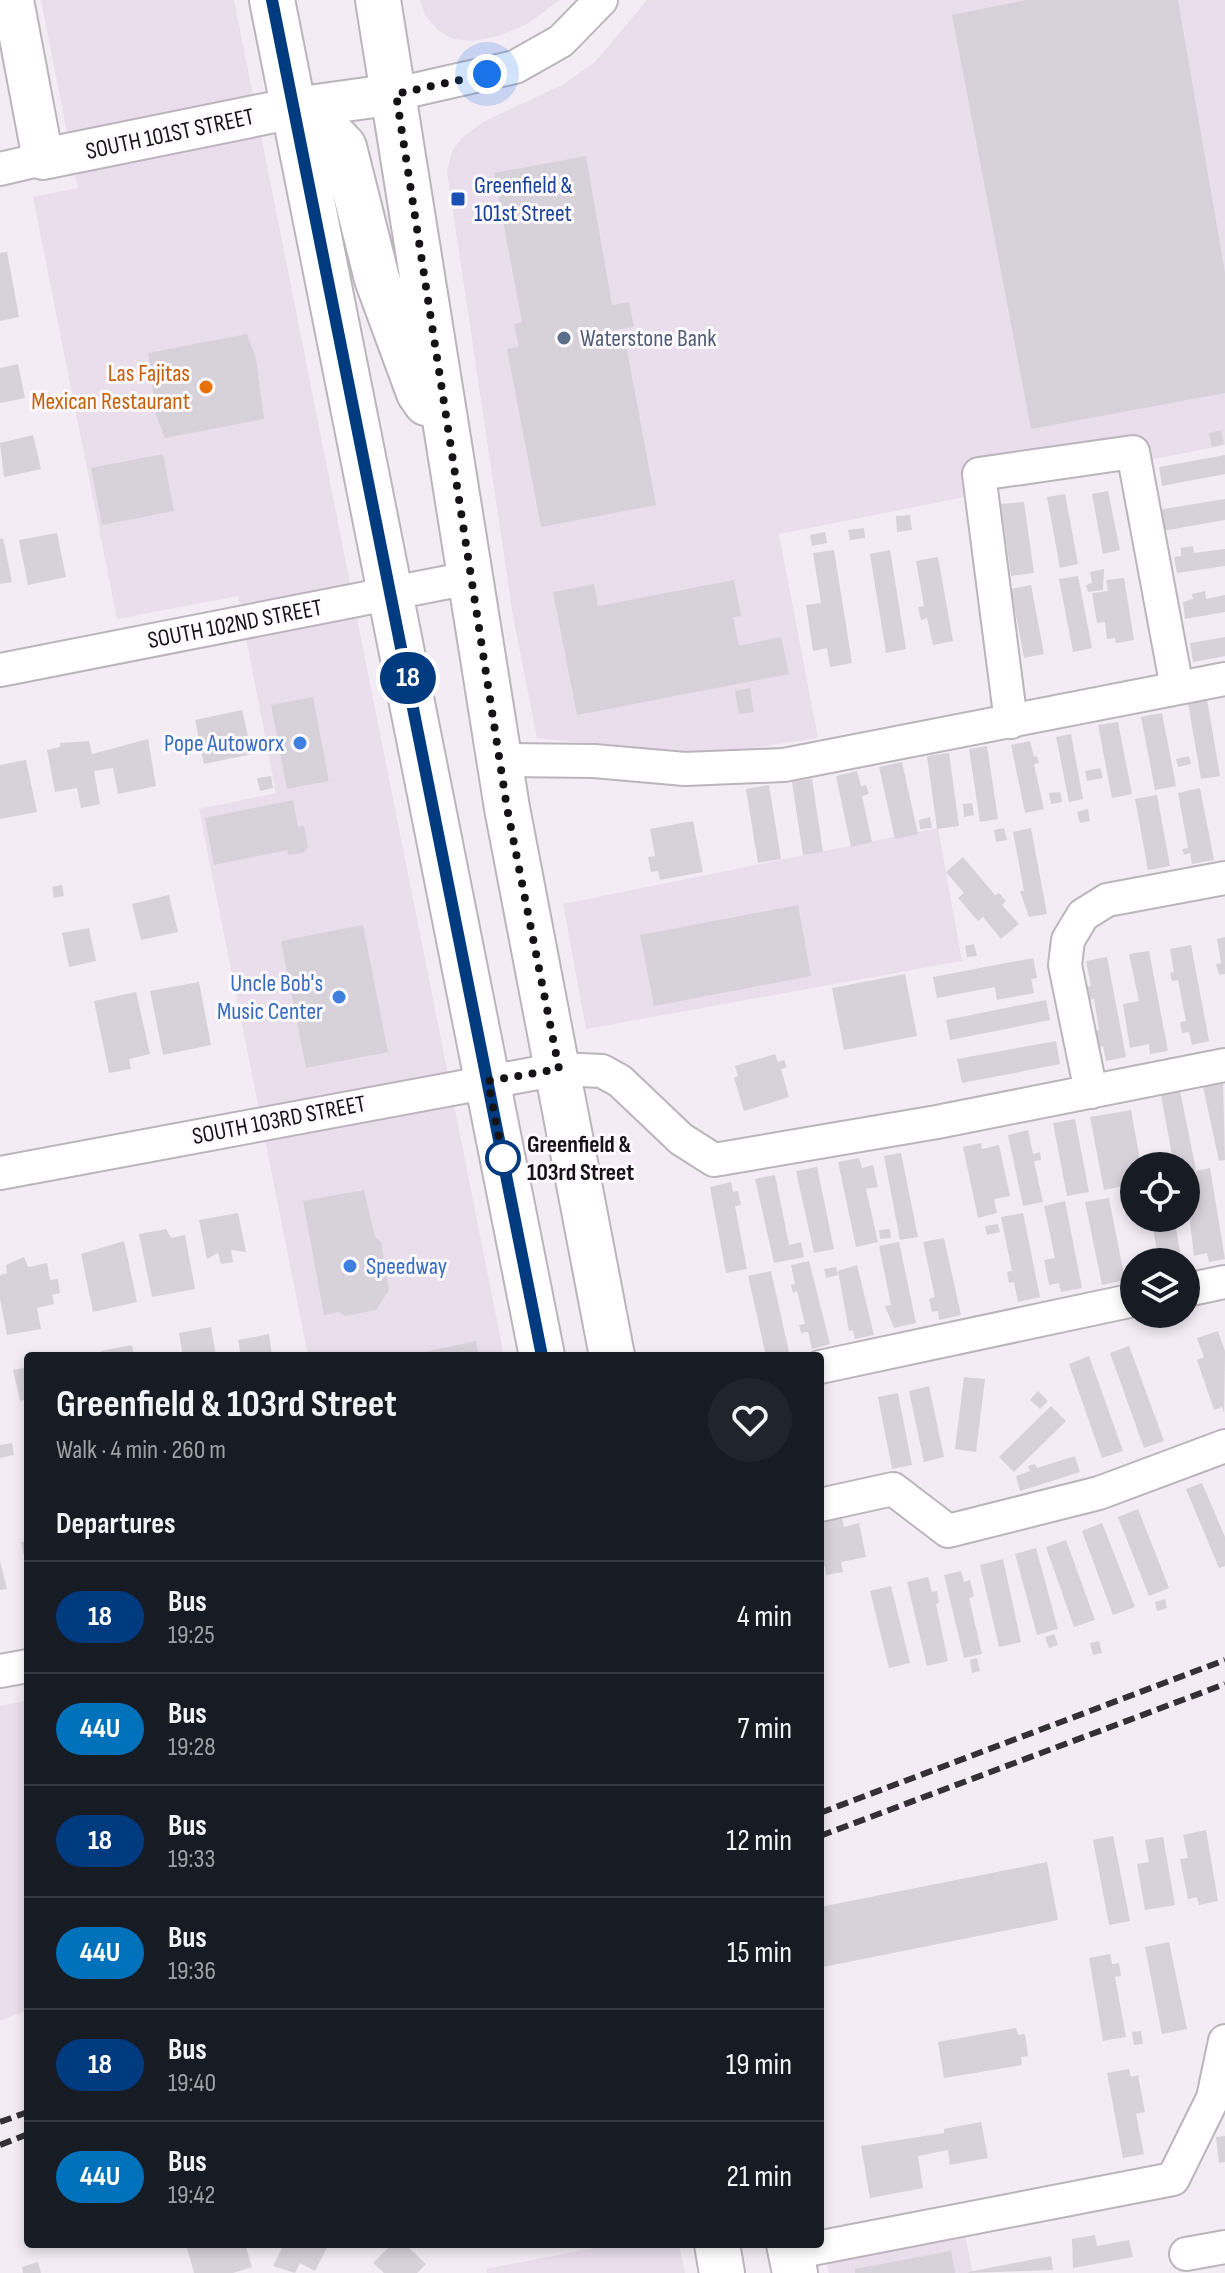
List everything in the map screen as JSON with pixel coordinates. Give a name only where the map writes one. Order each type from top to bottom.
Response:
[{"type":"main road","points":[[272,0],[541,1352]]},
{"type":"main road","points":[[378,0],[396,94],[499,760],[611,1352]]},
{"type":"main road","points":[[294,108],[325,127],[344,147],[377,279],[419,393],[446,431]]},
{"type":"main road","points":[[718,2248],[722,2273]]},
{"type":"street","points":[[13,0],[43,159]]},
{"type":"street","name":"SOUTH 101ST STREET","points":[[0,169],[294,108],[396,94],[515,67],[561,41],[601,0]]},
{"type":"street","points":[[1011,722],[979,474],[1133,452],[1177,688]]},
{"type":"street","name":"SOUTH 102ND STREET","points":[[0,670],[469,578]]},
{"type":"street","points":[[499,760],[594,761],[685,769],[784,765],[1225,679]]},
{"type":"street","points":[[1225,878],[1107,900],[1083,915],[1068,940],[1065,965],[1091,1092],[1225,1065]]},
{"type":"street","name":"SOUTH 103RD STREET","points":[[0,1173],[559,1069],[602,1071],[620,1081],[681,1139],[714,1160],[1091,1092]]},
{"type":"street","points":[[1200,1287],[1225,1282]]},
{"type":"street","points":[[824,1366],[1120,1303]]},
{"type":"street","points":[[824,1504],[893,1489],[948,1531],[1099,1493],[1225,1446]]},
{"type":"street","points":[[0,1671],[24,1667]]},
{"type":"street","points":[[792,2257],[1173,2179],[1219,2097],[1225,2041]]},
{"type":"street","points":[[1186,2254],[1225,2247]]},
{"type":"shaded area","points":[[41,0],[234,0],[503,1352],[307,1352],[199,809],[276,793],[238,596],[117,619],[33,197],[78,188]]},
{"type":"shaded area","points":[[420,0],[560,0],[527,24],[499,36],[473,41],[453,39],[438,30],[425,15]]},
{"type":"shaded area","points":[[647,0],[1225,0],[1225,445],[779,534],[818,738],[701,756],[537,738],[513,616],[447,171],[452,151],[462,138],[483,122],[564,84],[595,62]]},
{"type":"shaded area","points":[[938,828],[962,961],[586,1029],[563,904]]},
{"type":"shaded area","points":[[24,1701],[24,2012],[0,2021],[0,1706]]},
{"type":"shaded area","points":[[965,2235],[973,2273],[829,2273],[827,2262]]},
{"type":"shaded area","points":[[594,2248],[680,2248],[685,2273],[487,2273],[486,2269]]},
{"type":"building","points":[[1027,0],[1178,0],[1225,273],[1225,393],[1031,429],[952,15]]},
{"type":"building","name":"Waterstone Bank","points":[[586,156],[612,305],[629,302],[634,327],[609,331],[612,348],[626,345],[656,505],[541,527],[507,349],[519,347],[514,324],[522,322],[494,173]]},
{"type":"building","points":[[7,252],[19,317],[0,321],[0,253]]},
{"type":"building","name":"Las Fajitas Mexican Restaurant","points":[[247,334],[256,359],[264,419],[165,438],[156,414],[148,353]]},
{"type":"building","points":[[18,364],[25,398],[0,403],[0,368]]},
{"type":"building","points":[[1221,430],[1224,444],[1212,447],[1209,433]]},
{"type":"building","points":[[33,435],[41,469],[4,477],[0,443]]},
{"type":"building","points":[[163,454],[174,511],[102,525],[91,468]]},
{"type":"building","points":[[1225,455],[1225,474],[1162,486],[1159,467]]},
{"type":"building","points":[[1108,491],[1120,550],[1103,554],[1092,494]]},
{"type":"building","points":[[1065,494],[1078,564],[1060,568],[1047,497]]},
{"type":"building","points":[[1225,499],[1225,520],[1162,531],[1158,510]]},
{"type":"building","points":[[1024,502],[1034,573],[1011,576],[1001,504]]},
{"type":"building","points":[[910,515],[912,530],[897,532],[896,516]]},
{"type":"building","points":[[864,528],[865,538],[850,540],[848,530]]},
{"type":"building","points":[[825,532],[827,543],[812,546],[810,535]]},
{"type":"building","points":[[57,533],[66,577],[28,585],[19,540]]},
{"type":"building","points":[[3,538],[12,582],[0,584],[0,539]]},
{"type":"building","points":[[1193,546],[1194,553],[1225,549],[1225,566],[1177,573],[1174,557],[1181,556],[1181,548]]},
{"type":"building","points":[[834,550],[852,663],[830,667],[827,648],[813,651],[806,605],[821,603],[813,553]]},
{"type":"building","points":[[890,550],[906,649],[886,653],[870,554]]},
{"type":"building","points":[[938,557],[953,641],[933,645],[927,618],[921,620],[918,607],[924,606],[916,561]]},
{"type":"building","points":[[1104,569],[1103,590],[1088,592],[1086,585],[1092,583],[1090,572]]},
{"type":"building","points":[[1078,576],[1092,648],[1073,652],[1059,579]]},
{"type":"building","points":[[1124,578],[1134,640],[1116,643],[1115,638],[1107,639],[1105,622],[1097,623],[1092,593],[1108,591],[1106,580]]},
{"type":"building","points":[[734,580],[741,616],[733,617],[739,646],[781,637],[789,674],[577,715],[553,592],[594,584],[598,606]]},
{"type":"building","points":[[1031,585],[1044,654],[1024,658],[1011,589]]},
{"type":"building","points":[[1205,591],[1206,599],[1225,595],[1225,612],[1185,619],[1183,602],[1193,599],[1192,594]]},
{"type":"building","points":[[1225,637],[1225,656],[1193,662],[1190,643]]},
{"type":"building","points":[[750,688],[754,712],[739,714],[735,691]]},
{"type":"building","name":"Pope Autoworx","points":[[313,697],[329,781],[287,789],[271,705]]},
{"type":"building","points":[[1207,699],[1220,776],[1201,779],[1188,703]]},
{"type":"building","points":[[242,710],[252,754],[204,764],[195,720]]},
{"type":"building","points":[[1162,713],[1176,786],[1155,790],[1141,717]]},
{"type":"building","points":[[1118,722],[1132,794],[1112,798],[1098,725]]},
{"type":"building","points":[[1071,734],[1083,799],[1069,802],[1056,737]]},
{"type":"building","points":[[148,739],[156,786],[118,794],[113,768],[94,771],[100,804],[81,808],[77,788],[55,792],[47,750],[60,747],[60,743],[89,741],[92,754]]},
{"type":"building","points":[[1030,741],[1039,763],[1034,764],[1044,809],[1025,813],[1011,745]]},
{"type":"building","points":[[987,746],[998,819],[980,822],[969,749]]},
{"type":"building","points":[[949,753],[959,826],[937,829],[927,756]]},
{"type":"building","points":[[1189,756],[1191,764],[1178,767],[1176,759]]},
{"type":"building","points":[[26,760],[37,812],[0,819],[0,765]]},
{"type":"building","points":[[902,762],[918,834],[895,839],[879,767]]},
{"type":"building","points":[[1100,768],[1103,778],[1087,781],[1085,771]]},
{"type":"building","points":[[857,771],[861,786],[866,785],[869,794],[862,796],[872,842],[851,847],[836,776]]},
{"type":"building","points":[[271,776],[273,788],[260,791],[257,778]]},
{"type":"building","points":[[812,779],[823,852],[803,855],[792,782]]},
{"type":"building","points":[[769,785],[781,859],[758,863],[746,789]]},
{"type":"building","points":[[1200,788],[1214,860],[1192,864],[1190,853],[1184,855],[1182,849],[1188,848],[1178,793]]},
{"type":"building","points":[[1060,792],[1062,802],[1051,804],[1049,793]]},
{"type":"building","points":[[1157,795],[1170,866],[1148,870],[1135,799]]},
{"type":"building","points":[[293,800],[298,827],[304,826],[308,847],[303,853],[288,855],[287,850],[214,865],[205,818]]},
{"type":"building","points":[[972,803],[974,815],[964,817],[963,804]]},
{"type":"building","points":[[1088,809],[1090,821],[1080,823],[1077,812]]},
{"type":"building","points":[[930,817],[932,828],[920,829],[919,820]]},
{"type":"building","points":[[693,821],[703,872],[660,880],[658,871],[651,872],[648,857],[655,856],[650,829]]},
{"type":"building","points":[[1004,828],[1007,840],[996,842],[994,830]]},
{"type":"building","points":[[1031,828],[1047,914],[1029,917],[1020,891],[1024,891],[1013,832]]},
{"type":"building","points":[[963,857],[995,895],[999,893],[1006,901],[1002,905],[1019,924],[1001,939],[983,917],[978,921],[958,898],[964,893],[946,872]]},
{"type":"building","points":[[62,885],[64,896],[54,898],[52,887]]},
{"type":"building","points":[[169,895],[178,932],[141,940],[132,904]]},
{"type":"building","points":[[798,905],[811,976],[654,1006],[640,935]]},
{"type":"building","points":[[363,925],[388,1052],[306,1068],[281,941]]},
{"type":"building","points":[[89,928],[96,961],[69,967],[62,933]]},
{"type":"building","points":[[1225,937],[1225,974],[1219,975],[1216,964],[1221,963],[1217,939]]},
{"type":"building","points":[[974,944],[977,956],[967,957],[965,946]]},
{"type":"building","points":[[1191,945],[1209,1041],[1192,1045],[1189,1032],[1182,1033],[1180,1022],[1186,1021],[1178,980],[1172,981],[1170,973],[1174,972],[1170,949]]},
{"type":"building","points":[[1149,951],[1168,1051],[1150,1054],[1149,1044],[1130,1048],[1123,1004],[1139,1001],[1129,954]]},
{"type":"building","points":[[1107,957],[1126,1057],[1106,1061],[1103,1046],[1093,1047],[1090,1032],[1099,1030],[1094,999],[1085,1000],[1082,988],[1091,986],[1086,961]]},
{"type":"building","points":[[1033,958],[1037,978],[1031,979],[1034,993],[997,1000],[995,987],[937,998],[933,977]]},
{"type":"building","points":[[905,974],[917,1036],[844,1050],[832,988]]},
{"type":"building","points":[[199,982],[211,1045],[163,1055],[150,991]]},
{"type":"building","points":[[136,992],[150,1054],[129,1059],[131,1069],[109,1073],[94,1001]]},
{"type":"building","points":[[1046,1000],[1050,1020],[950,1040],[946,1020]]},
{"type":"building","points":[[1056,1041],[1060,1064],[962,1083],[957,1059]]},
{"type":"building","points":[[775,1054],[778,1062],[784,1060],[787,1067],[781,1069],[789,1097],[744,1111],[734,1078],[738,1076],[735,1066]]},
{"type":"building","points":[[1223,1078],[1225,1160],[1219,1161],[1202,1082]]},
{"type":"building","points":[[1179,1086],[1192,1152],[1171,1152],[1160,1090]]},
{"type":"building","points":[[1131,1110],[1138,1152],[1120,1152],[1120,1187],[1104,1190],[1090,1117]]},
{"type":"building","points":[[1075,1119],[1089,1192],[1067,1196],[1053,1123]]},
{"type":"building","points":[[1028,1130],[1033,1154],[1040,1152],[1041,1160],[1034,1161],[1043,1202],[1023,1206],[1008,1135]]},
{"type":"building","points":[[617,1137],[619,1153],[612,1154],[609,1138]]},
{"type":"building","points":[[981,1143],[982,1149],[999,1145],[1010,1196],[994,1199],[997,1213],[978,1218],[963,1147]]},
{"type":"building","points":[[901,1153],[918,1237],[900,1240],[884,1156]]},
{"type":"building","points":[[859,1158],[862,1168],[873,1165],[878,1187],[866,1189],[878,1242],[856,1247],[838,1162]]},
{"type":"building","points":[[817,1167],[834,1249],[814,1253],[796,1171]]},
{"type":"building","points":[[1210,1168],[1225,1259],[1209,1262],[1207,1253],[1200,1255],[1200,1248],[1193,1248],[1191,1232],[1200,1232],[1200,1170]]},
{"type":"building","points":[[775,1175],[789,1245],[801,1242],[804,1257],[774,1263],[755,1179]]},
{"type":"building","points":[[731,1182],[733,1192],[738,1191],[741,1205],[735,1206],[747,1269],[726,1273],[710,1187]]},
{"type":"building","name":"Speedway","points":[[364,1190],[375,1237],[381,1242],[389,1290],[376,1310],[345,1316],[339,1312],[324,1315],[303,1201]]},
{"type":"building","points":[[1109,1198],[1120,1254],[1120,1281],[1102,1285],[1085,1202]]},
{"type":"building","points":[[1065,1201],[1082,1288],[1061,1292],[1059,1283],[1049,1285],[1044,1260],[1055,1258],[1044,1206]]},
{"type":"building","points":[[238,1213],[246,1252],[231,1250],[233,1262],[221,1264],[218,1253],[207,1259],[199,1220]]},
{"type":"building","points":[[1023,1213],[1040,1297],[1018,1302],[1014,1282],[1009,1283],[1007,1272],[1012,1271],[1001,1217]]},
{"type":"building","points":[[998,1224],[1000,1232],[987,1235],[985,1226]]},
{"type":"building","points":[[166,1229],[171,1238],[185,1235],[195,1289],[152,1297],[139,1234]]},
{"type":"building","points":[[890,1229],[891,1238],[880,1239],[879,1230]]},
{"type":"building","points":[[1154,1232],[1177,1232],[1179,1248],[1156,1248]]},
{"type":"building","points":[[944,1238],[961,1315],[939,1320],[938,1311],[932,1312],[929,1299],[935,1297],[923,1242]]},
{"type":"building","points":[[124,1241],[137,1302],[93,1312],[81,1254]]},
{"type":"building","points":[[899,1242],[916,1323],[894,1328],[885,1306],[891,1305],[879,1246]]},
{"type":"building","points":[[24,1257],[28,1267],[47,1263],[50,1280],[58,1279],[60,1293],[52,1295],[54,1304],[37,1308],[41,1329],[7,1335],[0,1299],[0,1275],[7,1273],[6,1265]]},
{"type":"building","points":[[809,1261],[830,1344],[812,1349],[808,1332],[801,1333],[799,1325],[805,1324],[797,1291],[793,1293],[791,1285],[795,1284],[791,1265]]},
{"type":"building","points":[[857,1265],[874,1335],[855,1339],[853,1330],[849,1331],[838,1271]]},
{"type":"building","points":[[836,1267],[838,1275],[826,1278],[824,1269]]},
{"type":"building","points":[[771,1271],[789,1352],[765,1352],[748,1276]]},
{"type":"building","points":[[211,1327],[215,1352],[182,1352],[179,1333]]},
{"type":"building","points":[[1218,1331],[1225,1351],[1224,1413],[1222,1407],[1214,1410],[1197,1360],[1204,1357],[1197,1338]]},
{"type":"building","points":[[269,1334],[271,1352],[240,1352],[238,1340]]},
{"type":"building","points":[[476,1341],[478,1352],[424,1352]]},
{"type":"building","points":[[132,1345],[133,1352],[101,1352]]},
{"type":"building","points":[[1129,1346],[1164,1441],[1144,1448],[1110,1353]]},
{"type":"building","points":[[1089,1356],[1123,1451],[1102,1458],[1069,1364]]},
{"type":"building","points":[[24,1368],[24,1400],[20,1401],[13,1370]]},
{"type":"building","points":[[964,1377],[985,1379],[976,1452],[955,1449]]},
{"type":"building","points":[[929,1386],[944,1457],[924,1462],[909,1391]]},
{"type":"building","points":[[1038,1391],[1048,1401],[1040,1409],[1030,1400]]},
{"type":"building","points":[[898,1393],[912,1465],[892,1469],[878,1397]]},
{"type":"building","points":[[1051,1406],[1066,1421],[1014,1472],[999,1457]]},
{"type":"building","points":[[12,1443],[14,1455],[0,1458],[0,1445]]},
{"type":"building","points":[[1075,1456],[1080,1472],[1020,1491],[1016,1476],[1030,1471],[1028,1466],[1035,1464],[1037,1468]]},
{"type":"building","points":[[1202,1483],[1225,1537],[1225,1566],[1219,1568],[1186,1489]]},
{"type":"building","points":[[1138,1509],[1169,1588],[1149,1596],[1118,1517]]},
{"type":"building","points":[[841,1513],[844,1527],[859,1523],[866,1557],[841,1562],[843,1572],[826,1575],[824,1516]]},
{"type":"building","points":[[1102,1523],[1135,1607],[1113,1615],[1082,1531]]},
{"type":"building","points":[[1066,1540],[1095,1620],[1074,1627],[1046,1547]]},
{"type":"building","points":[[1036,1548],[1058,1629],[1037,1635],[1015,1554]]},
{"type":"building","points":[[1003,1559],[1021,1642],[999,1647],[980,1565]]},
{"type":"building","points":[[0,1561],[7,1589],[0,1590]]},
{"type":"building","points":[[961,1571],[964,1582],[970,1580],[974,1596],[969,1598],[982,1654],[964,1658],[944,1575]]},
{"type":"building","points":[[928,1577],[932,1592],[937,1591],[939,1603],[936,1604],[948,1661],[927,1666],[907,1582]]},
{"type":"building","points":[[891,1586],[910,1663],[889,1668],[870,1591]]},
{"type":"building","points":[[1165,1599],[1167,1608],[1157,1611],[1155,1602]]},
{"type":"building","points":[[1054,1634],[1058,1645],[1049,1648],[1045,1637]]},
{"type":"building","points":[[1099,1641],[1102,1653],[1093,1655],[1090,1643]]},
{"type":"building","points":[[977,1658],[980,1671],[972,1673],[970,1660]]},
{"type":"building","points":[[1206,1830],[1218,1901],[1199,1905],[1197,1897],[1188,1899],[1180,1859],[1188,1858],[1183,1835]]},
{"type":"building","points":[[1113,1836],[1130,1921],[1109,1925],[1093,1840]]},
{"type":"building","points":[[1163,1837],[1175,1905],[1145,1910],[1137,1864],[1149,1862],[1145,1840]]},
{"type":"building","points":[[1047,1862],[1058,1920],[824,1967],[824,1906]]},
{"type":"building","points":[[1169,1942],[1187,2029],[1162,2034],[1145,1947]]},
{"type":"building","points":[[1110,1954],[1112,1964],[1119,1963],[1121,1976],[1115,1977],[1126,2037],[1103,2041],[1089,1958]]},
{"type":"building","points":[[1016,2028],[1018,2035],[1025,2034],[1028,2056],[1021,2057],[1022,2065],[944,2078],[938,2042]]},
{"type":"building","points":[[1141,2031],[1143,2044],[1134,2045],[1132,2032]]},
{"type":"building","points":[[1129,2069],[1131,2077],[1138,2075],[1145,2112],[1136,2114],[1144,2154],[1123,2158],[1107,2073]]},
{"type":"building","points":[[981,2122],[988,2158],[950,2165],[948,2150],[918,2156],[923,2188],[870,2198],[861,2146],[944,2133],[944,2129]]},
{"type":"building","points":[[1225,2136],[1225,2162],[1219,2163],[1216,2137]]},
{"type":"building","points":[[1095,2235],[1097,2246],[1129,2240],[1133,2257],[1073,2268],[1072,2239]]},
{"type":"building","points":[[187,2248],[246,2248],[252,2267],[233,2273],[194,2273]]},
{"type":"building","points":[[282,2248],[327,2248],[315,2271],[300,2263],[295,2273],[273,2266]]},
{"type":"building","points":[[388,2248],[409,2248],[426,2264],[417,2273],[384,2273],[373,2263]]},
{"type":"building","points":[[951,2251],[955,2273],[855,2273],[855,2269]]},
{"type":"building","points":[[1051,2256],[1053,2270],[968,2272]]},
{"type":"building","points":[[38,2262],[41,2273],[23,2273],[22,2267]]},
{"type":"railway","points":[[824,1811],[1225,1660]]},
{"type":"railway","points":[[824,1834],[1225,1684]]},
{"type":"railway","points":[[0,2122],[24,2113]]},
{"type":"railway","points":[[0,2145],[24,2136]]},
{"type":"bus line","name":"18","points":[[272,0],[541,1352]]},
{"type":"place","name":"Greenfield & 101st Street","points":[[458,199]]},
{"type":"place","name":"Waterstone Bank","points":[[564,338]]},
{"type":"place","name":"Las Fajitas Mexican Restaurant","points":[[206,387]]},
{"type":"place","name":"Pope Autoworx","points":[[300,743]]},
{"type":"place","name":"Uncle Bob's Music Center","points":[[339,997]]},
{"type":"place","name":"Greenfield & 103rd Street","points":[[503,1158]]},
{"type":"place","name":"Speedway","points":[[350,1266]]},
{"type":"route","points":[[487,74],[396,94],[507,808],[559,1069],[488,1081],[505,1170],[503,1158]]}]
